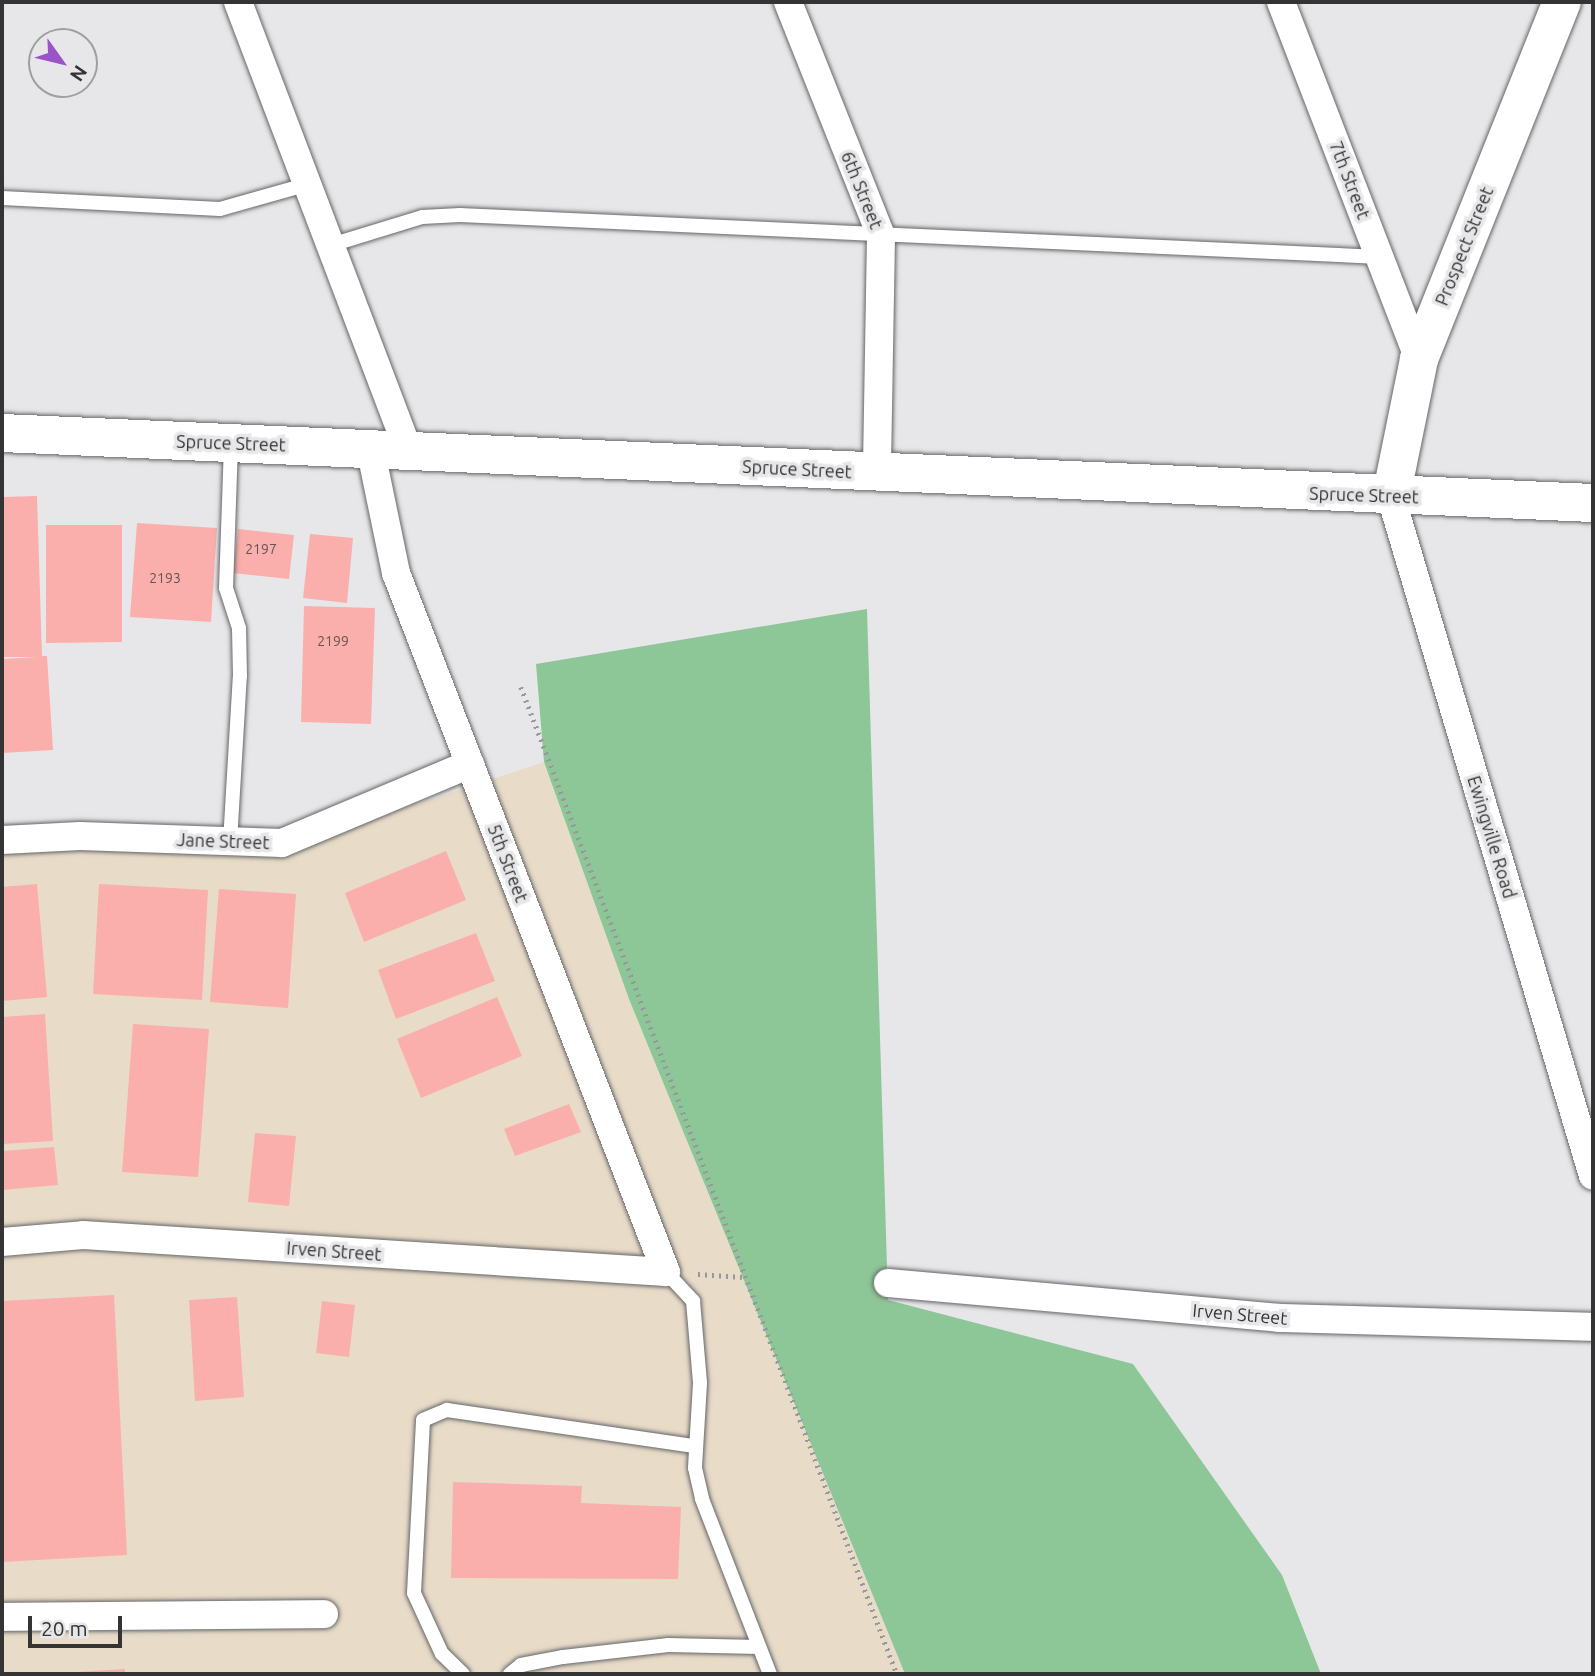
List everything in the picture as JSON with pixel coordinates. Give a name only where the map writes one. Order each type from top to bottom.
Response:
[{"type":"street","points":[[238,2],[408,450]]},
{"type":"street","name":"6th Street","points":[[788,2],[881,236],[877,473]]},
{"type":"street","name":"7th Street","points":[[1280,2],[1419,359]]},
{"type":"street","name":"Prospect Street","points":[[1391,497],[1419,359],[1562,2]]},
{"type":"street","name":"Spruce Street","points":[[2,433],[1391,497],[1593,503]]},
{"type":"street","name":"5th Street","points":[[370,448],[396,573],[666,1272]]},
{"type":"street","name":"Ewingville Road","points":[[1391,497],[1593,1176]]},
{"type":"street","name":"Jane Street","points":[[2,840],[79,836],[282,843],[470,764]]},
{"type":"street","name":"Irven Street","points":[[2,1242],[83,1235],[666,1272]]},
{"type":"street","name":"Irven Street","points":[[888,1283],[1279,1318],[1593,1326]]},
{"type":"street","points":[[2,1617],[324,1614]]},
{"type":"lane","points":[[2,198],[220,209],[309,184]]},
{"type":"lane","points":[[331,245],[422,217],[460,215],[1380,257]]},
{"type":"lane","points":[[230,842],[240,676],[239,628],[226,588],[231,443]]},
{"type":"lane","points":[[666,1272],[693,1301],[701,1383],[694,1446],[702,1499],[770,1674]]},
{"type":"lane","points":[[463,1674],[442,1654],[414,1593],[423,1420],[447,1410],[694,1446]]},
{"type":"lane","points":[[510,1674],[520,1665],[668,1645],[759,1647]]},
{"type":"path","points":[[521,687],[742,1277],[897,1674]]},
{"type":"path","points":[[666,1272],[742,1277]]},
{"type":"shaded area","points":[[544,762],[629,999],[905,1674],[2,1674],[2,852],[299,843]]},
{"type":"green space","points":[[867,609],[888,1300],[1133,1364],[1282,1575],[1321,1674],[905,1674],[629,999],[544,762],[536,664]]},
{"type":"building","points":[[37,496],[42,656],[47,656],[53,750],[2,753],[2,659],[38,657],[2,657],[2,497]]},
{"type":"building","points":[[137,523],[217,528],[211,622],[130,617]]},
{"type":"building","points":[[46,525],[122,525],[122,642],[46,643]]},
{"type":"building","points":[[238,529],[294,535],[289,579],[233,573]]},
{"type":"building","points":[[310,534],[353,538],[347,603],[303,598]]},
{"type":"building","points":[[304,606],[375,608],[371,724],[301,722]]},
{"type":"building","points":[[446,851],[466,900],[364,942],[345,893]]},
{"type":"building","points":[[37,884],[47,997],[2,1001],[2,887]]},
{"type":"building","points":[[99,884],[208,890],[202,1000],[93,994]]},
{"type":"building","points":[[219,889],[296,894],[288,1008],[210,1002]]},
{"type":"building","points":[[476,933],[495,981],[396,1019],[378,970]]},
{"type":"building","points":[[497,997],[522,1056],[421,1098],[397,1039]]},
{"type":"building","points":[[45,1014],[53,1141],[2,1144],[2,1017]]},
{"type":"building","points":[[133,1024],[209,1029],[198,1177],[122,1172]]},
{"type":"building","points":[[569,1104],[581,1132],[515,1156],[504,1129]]},
{"type":"building","points":[[255,1133],[296,1136],[289,1206],[248,1202]]},
{"type":"building","points":[[54,1147],[58,1185],[2,1190],[2,1151]]},
{"type":"building","points":[[114,1295],[127,1555],[2,1562],[2,1301]]},
{"type":"building","points":[[237,1297],[244,1397],[195,1401],[189,1300]]},
{"type":"building","points":[[322,1301],[355,1305],[349,1357],[316,1353]]},
{"type":"building","points":[[453,1482],[582,1486],[581,1503],[681,1507],[678,1579],[451,1578]]},
{"type":"building","points":[[125,1669],[125,1674],[76,1674],[76,1672]]}]
